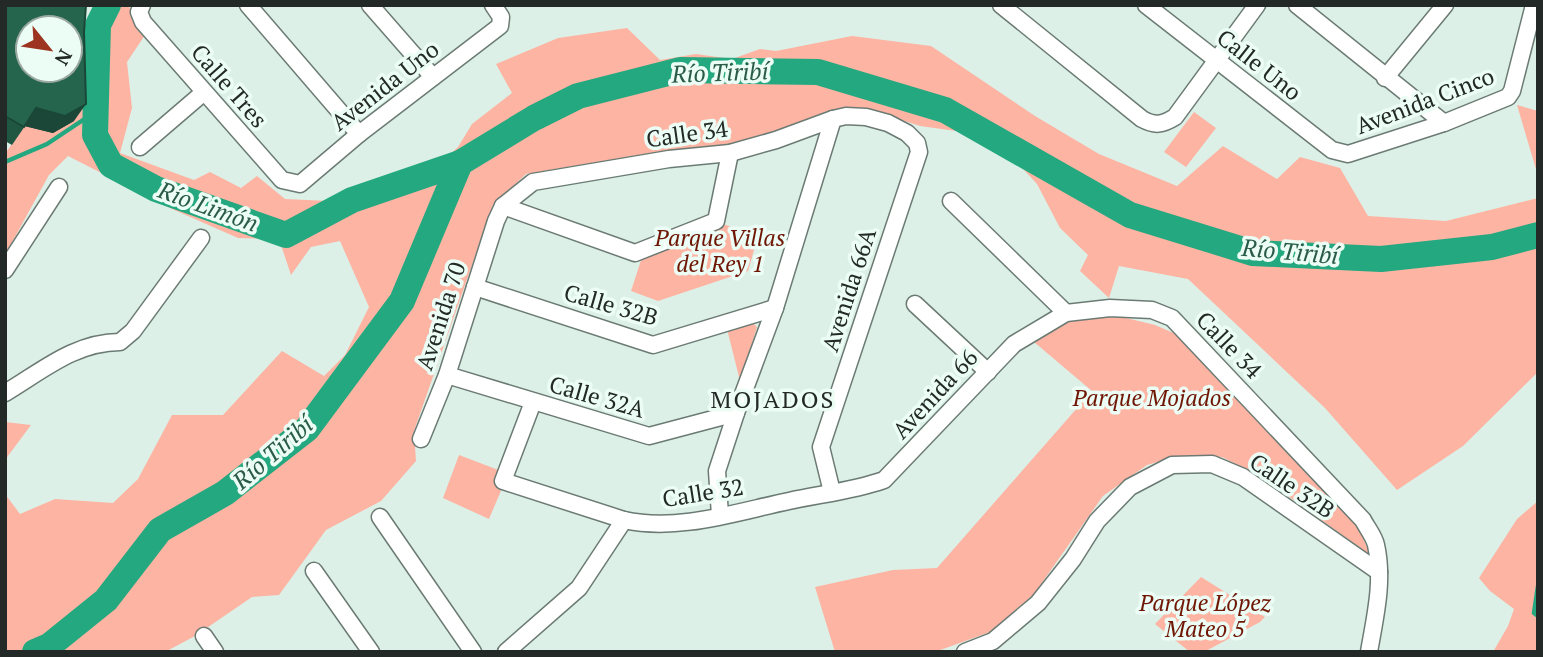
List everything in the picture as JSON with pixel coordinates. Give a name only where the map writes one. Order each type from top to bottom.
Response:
[{"type":"street","points":[[248,5],[359,134]]},
{"type":"street","points":[[370,5],[433,76]]},
{"type":"street","points":[[1001,5],[1142,119],[1154,125],[1166,123],[1175,117],[1257,5]]},
{"type":"street","name":"Calle Uno","points":[[1146,5],[1332,150],[1348,154]]},
{"type":"street","points":[[1297,5],[1444,123]]},
{"type":"street","points":[[1385,78],[1445,5]]},
{"type":"street","name":"Avenida Cinco","points":[[1348,154],[1444,123],[1508,97],[1512,92],[1534,5]]},
{"type":"street","name":"Calle Tres","points":[[141,8],[143,22],[203,93],[282,180],[292,184]]},
{"type":"street","name":"Avenida Uno","points":[[292,184],[300,184],[359,134],[500,26],[497,11]]},
{"type":"street","points":[[140,147],[203,93]]},
{"type":"street","name":"Calle 34","points":[[503,206],[533,182],[669,159],[730,153],[846,116],[866,117],[888,123],[907,133],[917,143]]},
{"type":"street","points":[[720,515],[717,471],[775,308],[833,118]]},
{"type":"street","name":"Avenida 66A","points":[[832,492],[821,447],[919,152],[917,143]]},
{"type":"street","points":[[503,206],[635,253],[716,221],[730,153]]},
{"type":"street","points":[[5,270],[59,187]]},
{"type":"street","points":[[951,201],[1066,313]]},
{"type":"street","name":"Avenida 70","points":[[421,439],[447,375],[503,206]]},
{"type":"street","points":[[5,393],[52,362],[83,348],[103,342],[120,342],[133,331],[201,238]]},
{"type":"street","name":"Calle 32B","points":[[475,287],[653,345],[775,308]]},
{"type":"street","points":[[915,304],[988,372]]},
{"type":"street","name":"Calle 34","points":[[1066,313],[1110,308],[1152,310],[1172,318],[1363,520],[1376,542],[1379,572],[1378,603],[1369,652]]},
{"type":"street","name":"Avenida 66","points":[[832,492],[858,489],[884,480],[1014,344],[1066,313]]},
{"type":"street","name":"Calle 32A","points":[[447,375],[649,436],[736,412]]},
{"type":"street","name":"Calle 32","points":[[533,402],[503,481],[624,520],[641,524],[683,523],[832,492]]},
{"type":"street","name":"Calle 32B","points":[[965,652],[993,641],[1038,603],[1073,559],[1097,521],[1130,487],[1172,465],[1212,464],[1243,477],[1379,572]]},
{"type":"street","points":[[380,517],[473,652]]},
{"type":"street","points":[[506,652],[579,588],[624,520]]},
{"type":"street","points":[[314,571],[371,652]]},
{"type":"street","points":[[204,636],[215,652]]},
{"type":"green space","points":[[100,5],[128,5],[145,35],[127,62],[132,108],[120,153],[194,180],[210,172],[241,188],[257,176],[285,199],[330,201],[437,166],[458,147],[472,124],[512,93],[496,64],[558,38],[627,28],[660,60],[696,54],[732,59],[760,49],[776,51],[852,36],[931,46],[1035,116],[1099,154],[1177,186],[1223,146],[1277,179],[1300,157],[1340,168],[1368,216],[1446,221],[1538,198],[1538,372],[1463,446],[1397,490],[1325,408],[1188,279],[1119,266],[1109,298],[1080,271],[1088,255],[1060,228],[1037,184],[1014,159],[970,133],[920,126],[883,114],[739,145],[651,153],[526,174],[493,205],[414,431],[416,461],[381,501],[326,530],[279,595],[252,597],[195,636],[165,652],[5,652],[5,494],[20,514],[55,499],[113,503],[138,479],[172,415],[223,415],[282,351],[324,376],[345,355],[369,307],[340,241],[311,247],[291,275],[279,239],[238,238],[172,209],[68,156],[49,175],[5,255],[5,154],[24,126],[74,121],[73,84],[84,84],[84,44],[102,42]]},
{"type":"green space","points":[[1517,105],[1538,111],[1538,176]]},
{"type":"green space","points":[[1194,112],[1216,128],[1186,167],[1164,152]]},
{"type":"green space","name":"Parque Villas del Rey 1","points":[[720,223],[758,236],[748,271],[658,301],[631,291],[643,254]]},
{"type":"green space","name":"Parque Mojados","points":[[1118,316],[1155,325],[1176,334],[1359,528],[1370,555],[1263,478],[1222,457],[1179,456],[1147,465],[1103,496],[1034,594],[990,632],[935,652],[835,652],[815,587],[893,570],[937,568],[1092,391],[1034,342],[1070,321]]},
{"type":"green space","points":[[753,323],[757,327],[740,381],[727,329]]},
{"type":"green space","points":[[5,422],[31,425],[5,460]]},
{"type":"green space","points":[[459,455],[501,471],[503,486],[489,519],[443,498]]},
{"type":"green space","points":[[1538,501],[1538,652],[1493,652],[1514,609],[1490,591],[1479,578],[1517,519]]},
{"type":"green space","name":"Parque López Mateo 5","points":[[1201,577],[1265,617],[1204,652],[1190,652],[1155,624]]},
{"type":"building","points":[[5,5],[86,5],[86,104],[65,116],[36,108],[24,127],[5,116]]},
{"type":"waterway","name":"Río Tiribí","points":[[108,5],[98,25],[95,135],[111,165],[156,189],[286,235],[352,200],[460,163],[534,118],[578,96],[680,70],[818,72],[945,110],[1130,215],[1253,253],[1381,259],[1492,247],[1538,235]]},
{"type":"waterway","points":[[5,162],[47,144],[95,112]]},
{"type":"waterway","name":"Río Tiribí","points":[[35,652],[49,646],[106,600],[160,530],[225,493],[307,429],[402,301],[460,163]]},
{"type":"waterway","points":[[1538,586],[1534,613],[1538,616]]},
{"type":"district","name":"MOJADOS","points":[[773,400]]},
{"type":"water label","name":"Río Limón","points":[[208,207]]}]
